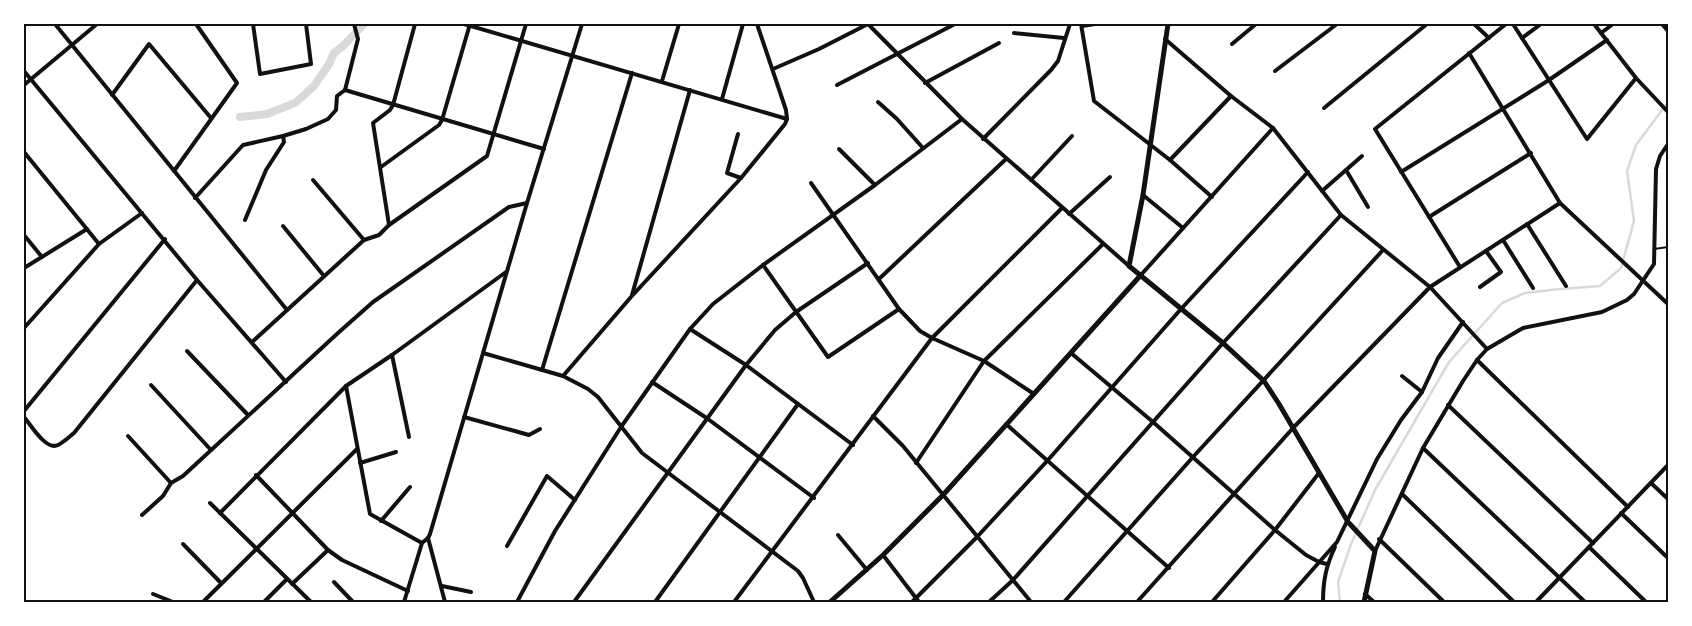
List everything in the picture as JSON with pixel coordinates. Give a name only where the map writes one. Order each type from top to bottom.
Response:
[{"type":"street","points":[[55,24],[288,310]]},
{"type":"street","points":[[24,85],[97,24]]},
{"type":"street","points":[[174,171],[237,83],[196,24]]},
{"type":"street","points":[[253,24],[260,74],[311,64],[306,24]]},
{"type":"street","points":[[389,225],[374,123],[390,110],[393,105],[415,24]]},
{"type":"street","points":[[464,24],[787,119]]},
{"type":"street","points":[[252,342],[364,240],[379,235],[389,225],[487,156],[526,24]]},
{"type":"street","points":[[445,602],[428,538],[526,203],[582,24]]},
{"type":"street","points":[[662,81],[679,24]]},
{"type":"street","points":[[722,99],[744,24]]},
{"type":"street","points":[[563,376],[631,297],[741,178],[780,131],[787,119],[786,110],[757,24]]},
{"type":"street","points":[[773,69],[819,49],[868,24],[983,139],[1140,276],[1224,343],[1264,381],[1348,522],[1373,550]]},
{"type":"street","points":[[837,84],[954,24]]},
{"type":"street","points":[[983,139],[1051,70],[1058,60],[1070,24]]},
{"type":"street","points":[[1095,24],[1082,25],[1094,100],[1151,144],[1212,197]]},
{"type":"street","points":[[1129,266],[1143,195],[1168,24]]},
{"type":"street","points":[[1232,44],[1256,24]]},
{"type":"street","points":[[1275,72],[1337,24]]},
{"type":"street","points":[[1324,108],[1427,24]]},
{"type":"street","points":[[1474,24],[1489,38]]},
{"type":"street","points":[[1460,267],[1375,129],[1506,24]]},
{"type":"street","points":[[1513,24],[1587,139],[1636,78]]},
{"type":"street","points":[[1522,38],[1541,24]]},
{"type":"street","points":[[1594,24],[1636,78],[1668,112]]},
{"type":"street","points":[[1601,33],[1613,24]]},
{"type":"street","points":[[1662,24],[1668,31]]},
{"type":"street","points":[[381,167],[439,125],[470,25]]},
{"type":"street","points":[[195,198],[243,145],[306,129],[328,119],[336,110],[337,96],[345,90],[358,39],[354,26]]},
{"type":"street","points":[[1014,33],[1064,38]]},
{"type":"street","points":[[1165,39],[1273,128],[1341,215],[1430,286],[1487,349]]},
{"type":"street","points":[[1401,172],[1549,80],[1607,40]]},
{"type":"street","points":[[925,83],[998,43]]},
{"type":"street","points":[[112,95],[149,44],[211,118]]},
{"type":"street","points":[[1468,53],[1560,203],[1668,304]]},
{"type":"street","points":[[24,71],[197,280],[286,382]]},
{"type":"street","points":[[542,370],[632,73]]},
{"type":"street","points":[[345,90],[544,149]]},
{"type":"street","points":[[631,297],[690,90]]},
{"type":"street","points":[[1170,160],[1232,96]]},
{"type":"street","points":[[878,102],[897,119],[923,148]]},
{"type":"street","points":[[517,602],[555,531],[621,427],[690,329],[713,304],[763,265],[834,216],[962,119]]},
{"type":"street","points":[[830,602],[883,555],[943,495],[1273,128]]},
{"type":"street","points":[[738,134],[726,173],[741,178]]},
{"type":"street","points":[[244,220],[266,170],[284,142],[283,136]]},
{"type":"street","points":[[1031,180],[1072,136]]},
{"type":"street","points":[[1364,602],[1373,550],[1423,448],[1477,360],[1487,349],[1523,328],[1602,312],[1627,300],[1634,294],[1654,264],[1656,169],[1660,156],[1668,144]]},
{"type":"street","points":[[839,149],[875,185]]},
{"type":"street","points":[[24,152],[99,244]]},
{"type":"street","points":[[1429,217],[1530,153]]},
{"type":"street","points":[[1322,191],[1362,156]]},
{"type":"street","points":[[880,278],[1006,159]]},
{"type":"street","points":[[1346,170],[1368,207]]},
{"type":"street","points":[[883,555],[916,601],[1048,460],[1181,309],[1308,172]]},
{"type":"street","points":[[1069,214],[1110,177]]},
{"type":"street","points":[[313,180],[364,240]]},
{"type":"street","points":[[811,183],[880,278],[899,309],[920,331],[984,361],[1034,394]]},
{"type":"street","points":[[1143,195],[1183,228]]},
{"type":"street","points":[[142,515],[163,496],[171,483],[183,476],[373,302],[509,207],[526,203]]},
{"type":"street","points":[[1137,602],[1293,428],[1430,286],[1560,203]]},
{"type":"street","points":[[734,602],[773,553],[932,338],[1062,208]]},
{"type":"street","points":[[24,328],[99,244],[142,212]]},
{"type":"street","points":[[989,602],[1013,580],[1341,215]]},
{"type":"street","points":[[1527,224],[1566,286]]},
{"type":"street","points":[[283,226],[324,276]]},
{"type":"street","points":[[24,268],[87,229]]},
{"type":"street","points":[[24,235],[42,257]]},
{"type":"street","points":[[24,411],[165,239]]},
{"type":"street","points":[[1503,240],[1533,288]]},
{"type":"street","points":[[916,463],[984,361],[1103,244]]},
{"type":"street","points":[[1064,602],[1193,457],[1383,250]]},
{"type":"street","points":[[1480,287],[1501,272],[1486,251]]},
{"type":"street","points":[[574,602],[746,365],[775,330],[796,312],[868,263]]},
{"type":"street","points":[[763,265],[828,357],[899,309]]},
{"type":"street","points":[[220,513],[346,386],[392,355],[507,271]]},
{"type":"street","points":[[24,417],[46,443],[58,446],[74,433],[197,280]]},
{"type":"street","points":[[1323,602],[1323,584],[1327,564],[1377,459],[1401,420],[1422,392],[1438,358],[1463,322]]},
{"type":"street","points":[[690,329],[746,365],[853,445]]},
{"type":"street","points":[[187,350],[248,415]]},
{"type":"street","points":[[1071,352],[1275,530],[1306,555],[1327,564]]},
{"type":"street","points":[[483,353],[563,376],[581,385],[598,397],[642,452],[798,571],[813,602]]},
{"type":"street","points":[[392,355],[409,437]]},
{"type":"street","points":[[1477,360],[1628,507]]},
{"type":"street","points":[[1402,376],[1422,392]]},
{"type":"street","points":[[652,382],[708,419],[814,498]]},
{"type":"street","points":[[151,386],[211,450]]},
{"type":"street","points":[[346,386],[370,514],[422,543]]},
{"type":"street","points":[[655,602],[798,404]]},
{"type":"street","points":[[1448,405],[1593,543]]},
{"type":"street","points":[[874,416],[904,446],[1031,602]]},
{"type":"street","points":[[464,417],[529,436],[540,429]]},
{"type":"street","points":[[1006,424],[1169,568]]},
{"type":"street","points":[[128,436],[171,483]]},
{"type":"street","points":[[1423,448],[1585,602]]},
{"type":"street","points":[[203,602],[357,449]]},
{"type":"street","points":[[360,463],[396,452]]},
{"type":"street","points":[[1536,602],[1668,465]]},
{"type":"street","points":[[1212,602],[1275,530],[1319,473]]},
{"type":"street","points":[[256,475],[328,550],[342,560],[408,591]]},
{"type":"street","points":[[507,546],[547,476],[574,500]]},
{"type":"street","points":[[1651,483],[1668,499]]},
{"type":"street","points":[[381,520],[410,486]]},
{"type":"street","points":[[1402,494],[1514,602]]},
{"type":"street","points":[[210,503],[311,602]]},
{"type":"street","points":[[1622,514],[1668,558]]},
{"type":"street","points":[[838,535],[867,570]]},
{"type":"street","points":[[404,602],[422,543],[428,538]]},
{"type":"street","points":[[1379,539],[1444,602]]},
{"type":"street","points":[[1284,602],[1337,542]]},
{"type":"street","points":[[183,544],[221,584]]},
{"type":"street","points":[[1589,547],[1646,602]]},
{"type":"street","points":[[292,584],[328,550]]},
{"type":"street","points":[[264,602],[287,579]]},
{"type":"street","points":[[334,582],[353,602]]},
{"type":"street","points":[[442,586],[471,592]]},
{"type":"street","points":[[153,594],[173,602]]},
{"type":"street","points":[[1365,594],[1374,602]]},
{"type":"street","points":[[268,598],[273,602]]},
{"type":"lane","points":[[1654,249],[1668,247]]},
{"type":"waterway","points":[[240,117],[267,114],[295,103],[314,86],[334,53],[364,24]]},
{"type":"waterway","points":[[1340,602],[1338,582],[1351,544],[1375,490],[1449,362],[1502,303],[1525,293],[1600,286],[1621,268],[1634,221],[1627,171],[1636,145],[1668,102]]}]
